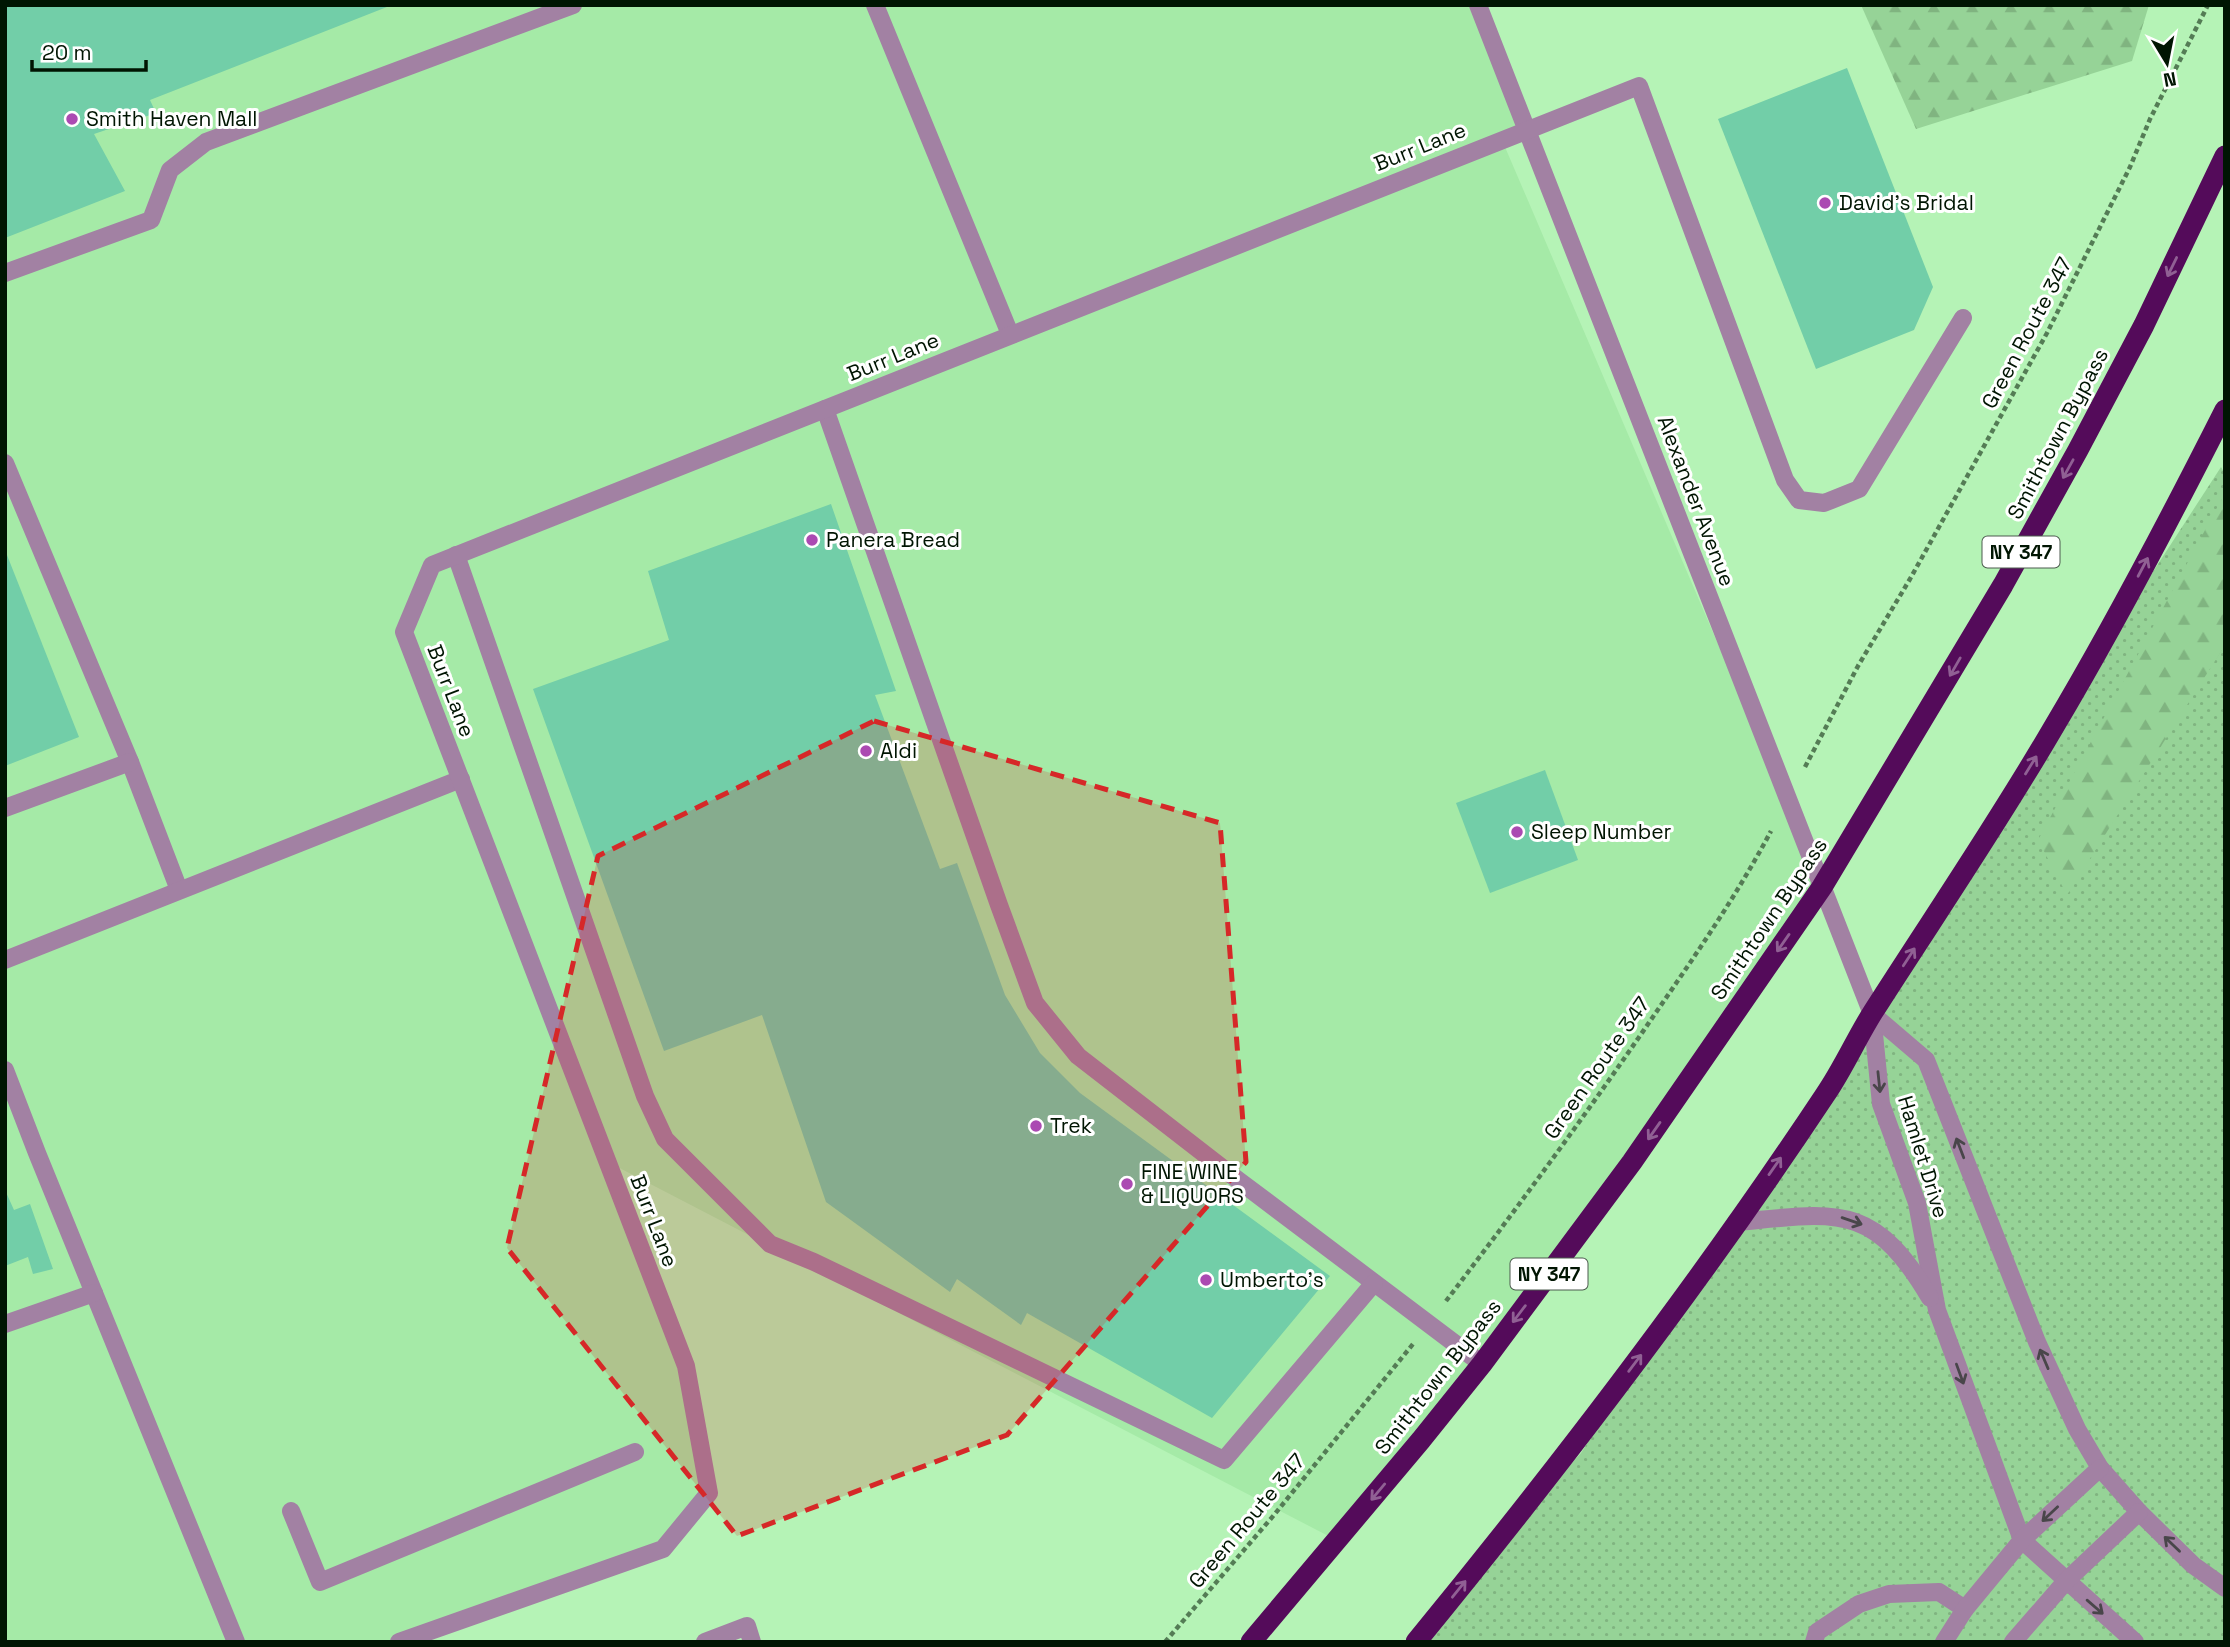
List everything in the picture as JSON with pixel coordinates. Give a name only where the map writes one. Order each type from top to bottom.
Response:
[{"type":"highway","name":"Smithtown Bypass","points":[[1251,1642],[1482,1364],[1632,1161],[1822,887],[1997,596],[2078,450],[2144,326],[2225,156]]},
{"type":"highway","points":[[1416,1642],[1506,1531],[1668,1320],[1827,1093],[1872,1014],[1973,860],[2052,731],[2120,611],[2225,411]]},
{"type":"street","points":[[5,274],[151,220],[170,170],[206,142],[573,5]]},
{"type":"street","points":[[875,5],[1010,334]]},
{"type":"street","name":"Alexander Avenue","points":[[1478,5],[1872,1014]]},
{"type":"street","name":"Burr Lane","points":[[399,1642],[663,1549],[709,1493],[685,1366],[404,632],[432,565],[1639,86],[1785,480],[1799,500],[1824,503],[1859,489],[1963,318]]},
{"type":"street","points":[[825,409],[1035,1003],[1078,1056],[1482,1364]]},
{"type":"street","points":[[5,463],[130,762],[179,890]]},
{"type":"street","points":[[456,555],[645,1096],[665,1139],[770,1244],[814,1262],[1224,1460],[1374,1283]]},
{"type":"street","points":[[5,808],[130,762]]},
{"type":"street","points":[[5,960],[461,779]]},
{"type":"street","name":"Hamlet Drive","points":[[1872,1014],[1881,1104],[1917,1203],[1937,1310],[2022,1540],[2135,1642]]},
{"type":"street","name":"Hamlet Drive","points":[[1872,1014],[1926,1060],[2046,1364],[2077,1430],[2100,1468],[2139,1512],[2193,1565],[2225,1588]]},
{"type":"street","points":[[5,1070],[236,1642]]},
{"type":"street","points":[[1736,1222],[1811,1215],[1846,1218],[1862,1224],[1880,1234],[1905,1259],[1937,1310]]},
{"type":"street","points":[[5,1324],[94,1293]]},
{"type":"street","points":[[291,1511],[320,1582],[635,1452]]},
{"type":"street","points":[[1944,1642],[1965,1609],[2022,1540],[2100,1468]]},
{"type":"street","points":[[2013,1642],[2066,1581],[2139,1512]]},
{"type":"street","points":[[1814,1642],[1817,1632],[1859,1604],[1889,1594],[1939,1591],[1965,1609]]},
{"type":"street","points":[[705,1642],[747,1626],[752,1642]]},
{"type":"path","name":"Green Route 347","points":[[1858,666],[1917,567],[2047,334],[2208,5]]},
{"type":"path","name":"Green Route 347","points":[[1458,1285],[1584,1117],[1679,979],[1754,863]]},
{"type":"path","name":"Green Route 347","points":[[1165,1642],[1274,1515],[1406,1353]]},
{"type":"highlighted area","points":[[874,721],[1220,823],[1246,1162],[1007,1435],[737,1536],[507,1248],[598,856]]},
{"type":"shaded area","points":[[5,5],[1477,5],[1526,131],[1502,140],[1822,887],[1632,1162],[1338,1541],[608,1162],[686,1366],[709,1493],[663,1549],[399,1642],[5,1642]]},
{"type":"green space","points":[[1861,5],[2149,5],[2132,61],[1916,129]]},
{"type":"green space","points":[[2221,467],[2225,474],[2225,1642],[1407,1642],[1581,1453]]},
{"type":"green space","points":[[2225,493],[2225,645],[2067,895],[2038,840]]},
{"type":"building","name":"Smith Haven Mall","points":[[5,5],[392,5],[150,100],[156,113],[94,134],[125,191],[5,238]]},
{"type":"building","name":"David's Bridal","points":[[1847,68],[1933,287],[1914,330],[1816,369],[1718,119]]},
{"type":"building","points":[[831,504],[896,691],[875,695],[940,869],[957,863],[1005,995],[1040,1053],[1080,1093],[1330,1276],[1212,1418],[1027,1313],[1021,1325],[957,1279],[950,1292],[826,1202],[762,1015],[664,1051],[533,689],[669,640],[648,571]]},
{"type":"building","points":[[5,550],[79,737],[5,766]]},
{"type":"building","name":"Sleep Number","points":[[1545,770],[1578,860],[1490,893],[1456,803]]},
{"type":"building","points":[[5,1190],[14,1210],[30,1204],[53,1269],[33,1274],[28,1257],[5,1266]]},
{"type":"place","name":"Smith Haven Mall","points":[[72,119]]},
{"type":"place","name":"David's Bridal","points":[[1825,203]]},
{"type":"place","name":"Panera Bread","points":[[812,540]]},
{"type":"place","name":"Aldi","points":[[866,751]]},
{"type":"place","name":"Sleep Number","points":[[1517,832]]},
{"type":"place","name":"Trek","points":[[1036,1126]]},
{"type":"place","name":"FINE WINE & LIQUORS","points":[[1127,1184]]},
{"type":"place","name":"Umberto's","points":[[1206,1280]]}]
